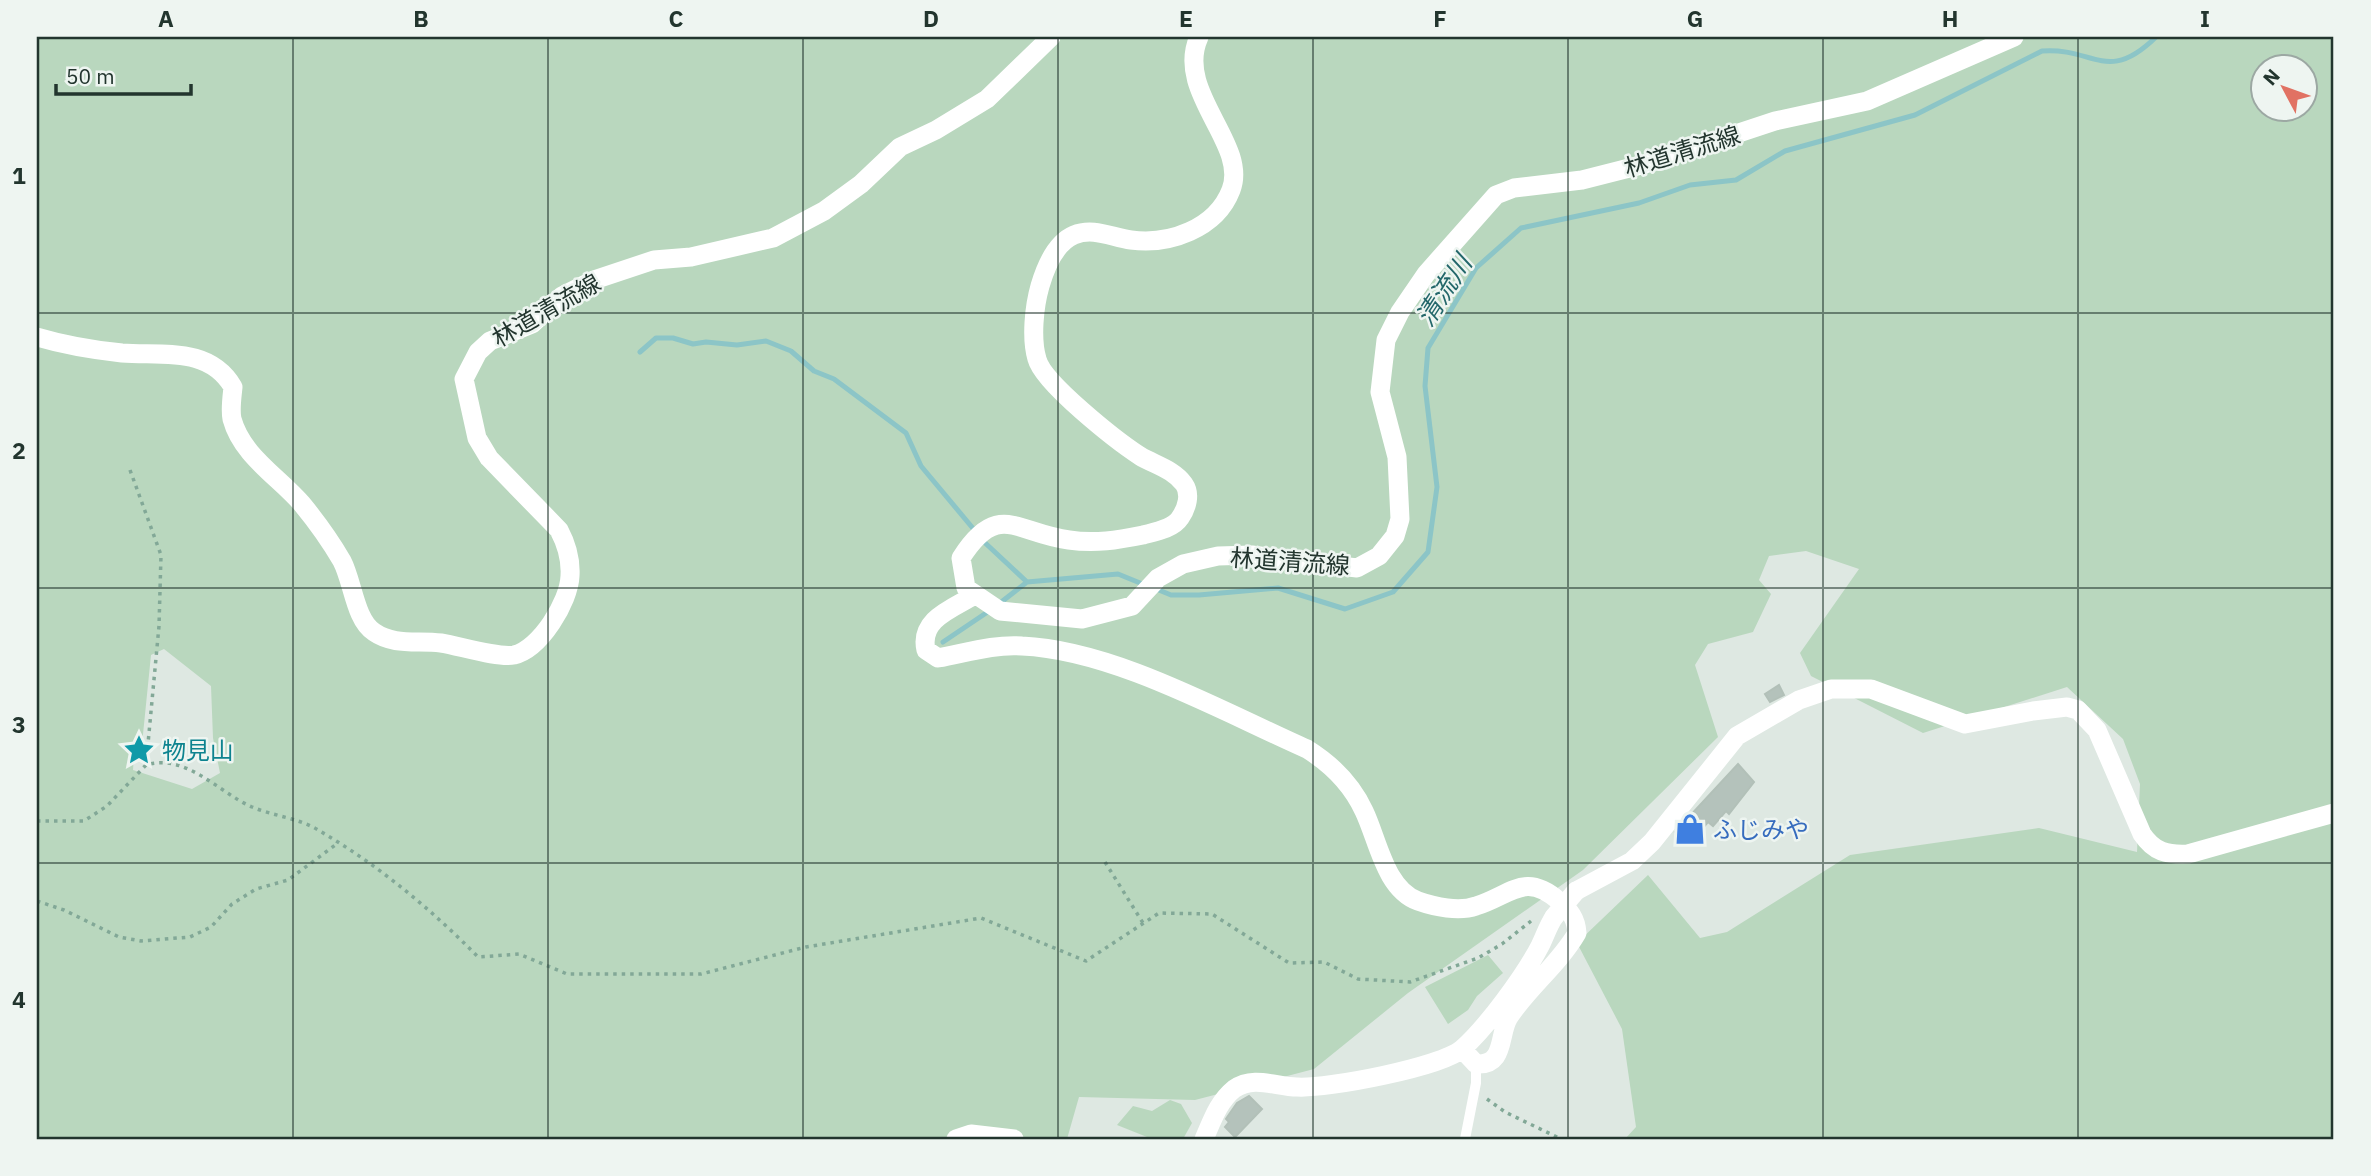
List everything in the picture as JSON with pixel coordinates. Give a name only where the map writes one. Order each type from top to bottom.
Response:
[{"type":"street","name":"林道清流線","points":[[37,337],[119,352],[184,355],[216,367],[233,387],[231,417],[239,435],[261,466],[304,506],[341,561],[356,594],[361,621],[374,632],[396,642],[439,643],[511,656],[526,651],[545,634],[570,579],[569,562],[567,545],[559,530],[489,458],[477,438],[464,379],[478,352],[490,341],[532,324],[562,296],[594,280],[654,260],[691,257],[774,238],[824,211],[861,184],[900,147],[936,130],[987,99],[1051,37]]},
{"type":"street","points":[[1199,37],[1193,51],[1195,73],[1236,167],[1232,189],[1220,209],[1205,225],[1154,242],[1094,231],[1072,236],[1047,262],[1038,293],[1034,346],[1037,363],[1049,381],[1139,455],[1175,473],[1186,486],[1188,502],[1179,521],[1159,531],[1108,541],[1067,540],[1038,534],[1012,523],[978,534],[961,558],[966,588],[973,596],[929,624],[923,638],[926,650],[938,658],[983,648],[1022,646],[1108,662],[1307,749],[1328,762],[1364,809],[1392,878],[1401,891],[1415,900],[1437,907],[1475,907],[1508,891],[1535,886],[1547,891],[1571,912],[1577,933],[1571,944],[1508,1018],[1496,1058],[1476,1074],[1462,1049]]},
{"type":"street","name":"林道清流線","points":[[973,596],[1000,611],[1082,620],[1132,606],[1158,578],[1183,564],[1218,556],[1252,555],[1357,568],[1379,556],[1395,536],[1401,519],[1397,457],[1380,392],[1387,340],[1400,312],[1426,274],[1496,194],[1514,188],[1607,173],[1774,121],[1867,101],[2014,37]]},
{"type":"street","points":[[1204,1139],[1226,1097],[1236,1088],[1247,1084],[1264,1081],[1296,1087],[1329,1086],[1433,1062],[1462,1049],[1510,991],[1539,947],[1551,920],[1576,891],[1632,861],[1652,842],[1737,736],[1799,700],[1830,689],[1871,689],[1965,724],[2033,711],[2067,707],[2078,710],[2097,730],[2142,834],[2149,845],[2168,854],[2188,854],[2334,813]]},
{"type":"street","points":[[956,1139],[971,1134],[1014,1139]]},
{"type":"lane","points":[[1465,1139],[1476,1074]]},
{"type":"path","points":[[130,470],[161,555],[159,626],[146,765]]},
{"type":"path","points":[[37,821],[84,821],[107,806],[146,765],[155,762],[188,767],[207,782],[252,807],[317,828],[431,909],[478,957],[519,954],[567,974],[701,974],[806,947],[981,918],[1086,961],[1160,913],[1212,914],[1289,963],[1324,962],[1358,979],[1410,982],[1478,958],[1502,944],[1528,922],[1538,919],[1551,920]]},
{"type":"path","points":[[37,901],[64,910],[119,937],[141,942],[190,937],[211,926],[232,904],[256,889],[288,880],[338,844]]},
{"type":"path","points":[[1105,862],[1143,923]]},
{"type":"path","points":[[1476,1074],[1485,1097],[1505,1112],[1561,1139]]},
{"type":"green space","points":[[37,37],[2334,37],[2334,1139],[1625,1139],[1636,1127],[1622,1029],[1577,943],[1648,875],[1700,938],[1727,932],[1850,855],[2039,828],[2137,852],[2140,784],[2123,739],[2067,687],[1923,733],[1811,676],[1800,653],[1859,569],[1806,551],[1769,556],[1759,580],[1771,594],[1753,632],[1708,644],[1695,665],[1718,737],[1583,870],[1408,993],[1314,1069],[1195,1100],[1079,1097],[1067,1139],[37,1139]],"holes":[[[164,649],[211,686],[213,738],[220,773],[192,789],[133,770],[134,755],[141,754],[151,655]]]},
{"type":"green space","points":[[1488,955],[1503,973],[1477,996],[1468,1010],[1448,1024],[1425,987]]},
{"type":"green space","points":[[1170,1100],[1181,1104],[1192,1123],[1183,1139],[1152,1139],[1117,1125],[1133,1106],[1152,1111]]},
{"type":"building","points":[[1779,685],[1784,695],[1770,702],[1765,694]]},
{"type":"building","points":[[1738,764],[1754,782],[1729,814],[1726,811],[1713,826],[1708,822],[1689,844],[1675,832]]},
{"type":"building","points":[[1249,1096],[1262,1109],[1235,1137],[1225,1127],[1229,1122],[1226,1119],[1237,1103]]},
{"type":"waterway","name":"清流川","points":[[1154,588],[1171,595],[1278,588],[1345,609],[1393,592],[1428,552],[1437,487],[1425,386],[1428,348],[1476,268],[1521,228],[1639,203],[1690,185],[1736,180],[1785,151],[1915,115],[2042,51],[2060,51],[2100,61],[2112,61],[2125,59],[2156,37]]},
{"type":"waterway","points":[[640,352],[656,338],[673,338],[693,344],[706,342],[737,345],[766,341],[791,351],[814,371],[834,379],[906,433],[921,466],[976,532]]},
{"type":"waterway","points":[[982,540],[1027,582]]},
{"type":"waterway","name":"清流川","points":[[1027,582],[1118,574],[1145,585]]},
{"type":"waterway","points":[[1000,603],[1027,582]]},
{"type":"waterway","points":[[943,642],[992,609]]},
{"type":"place","name":"物見山","points":[[139,750]]},
{"type":"place","name":"ふじみや","points":[[1690,829]]}]
